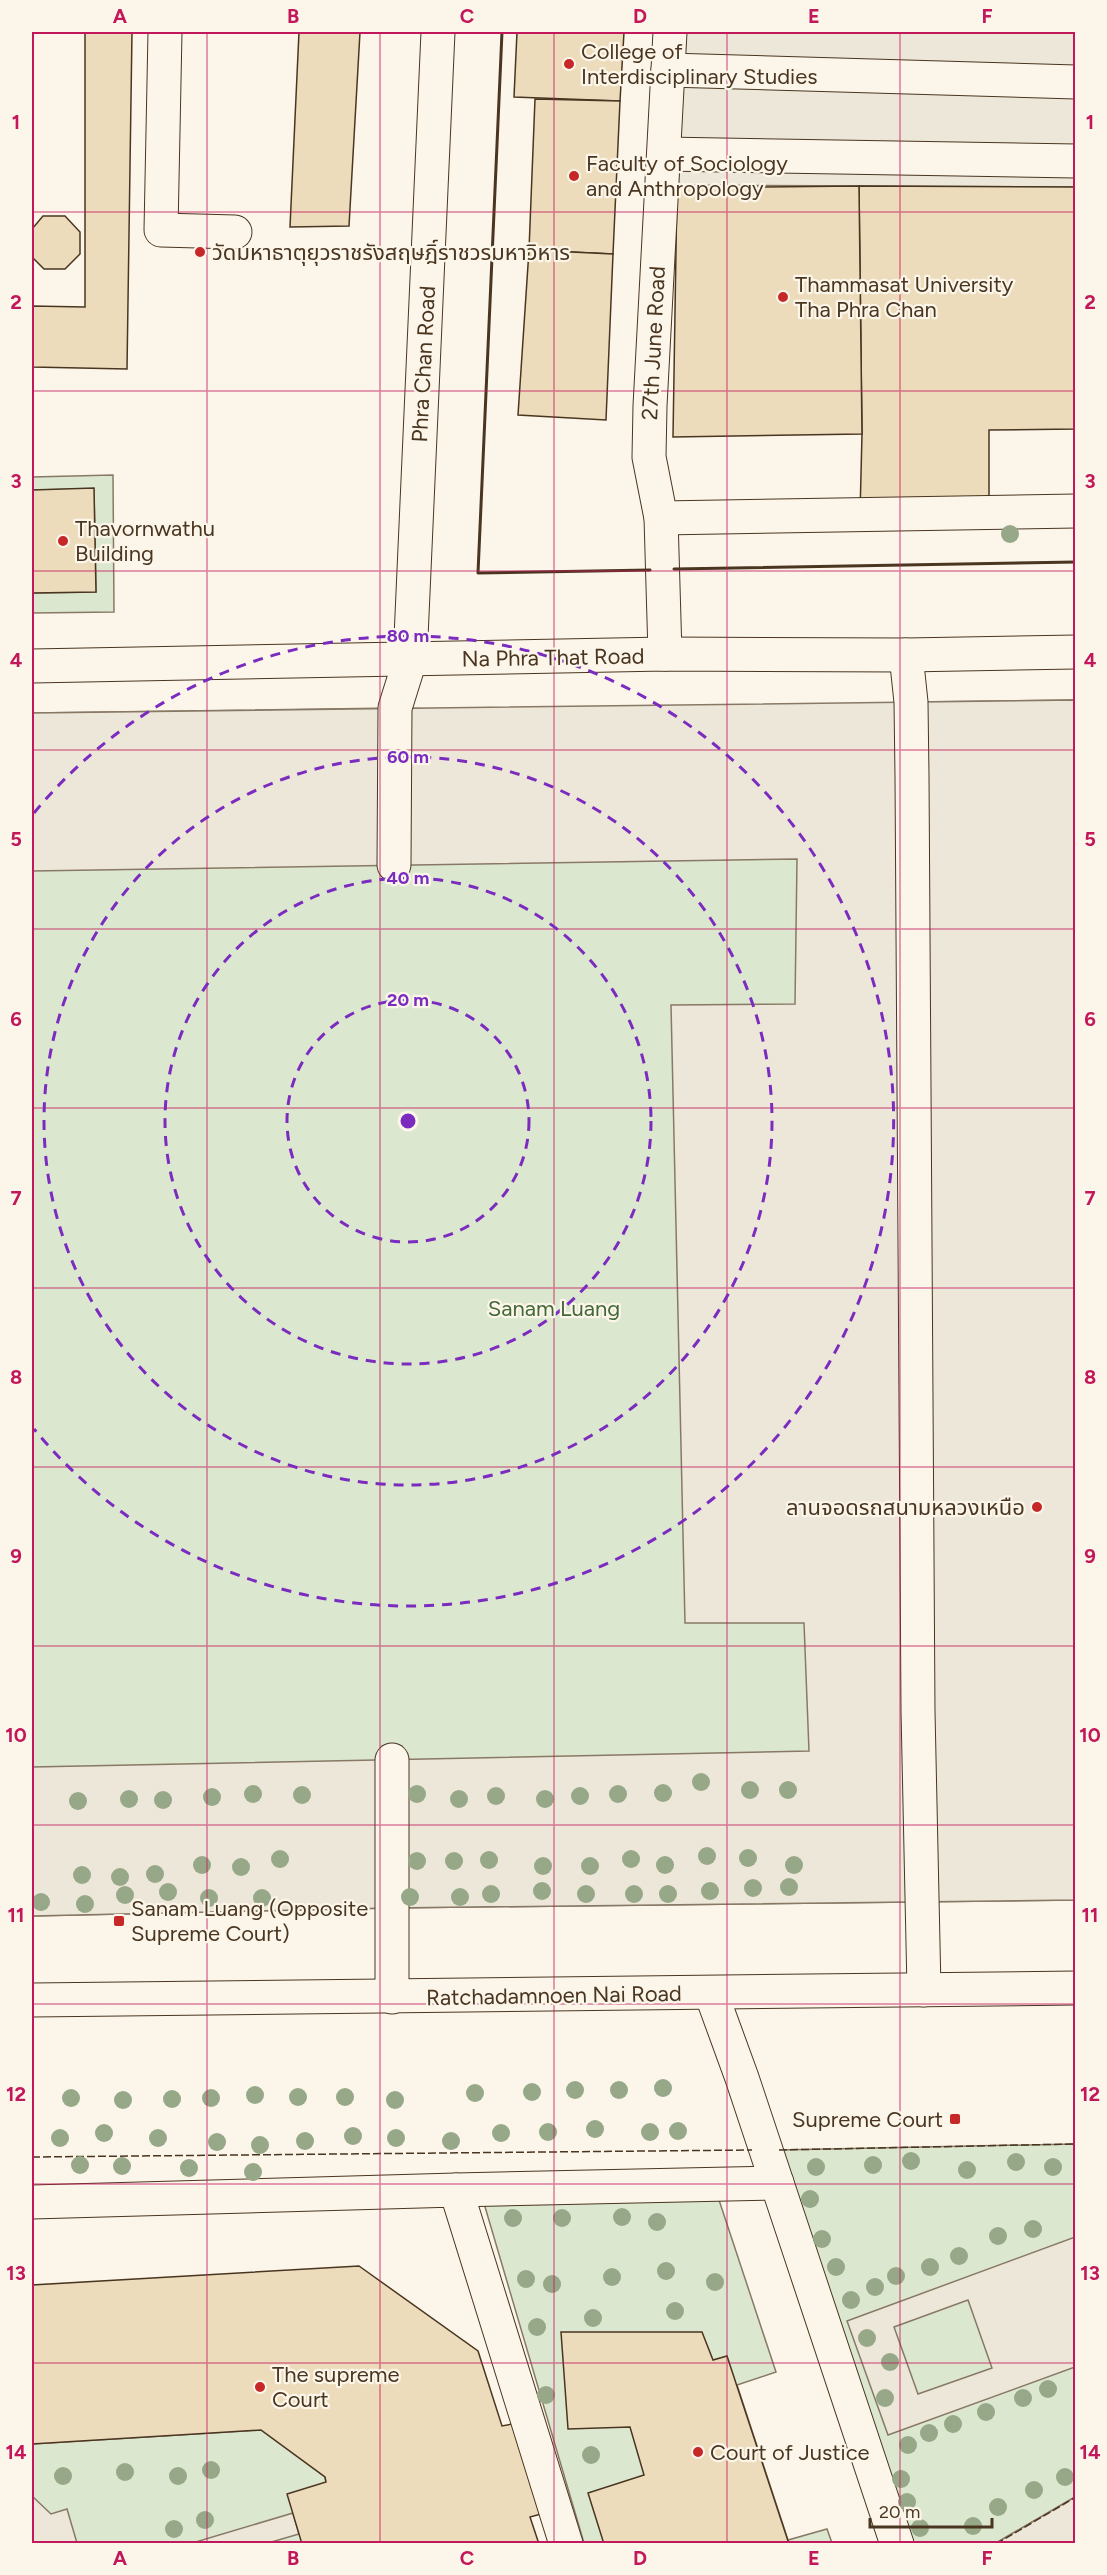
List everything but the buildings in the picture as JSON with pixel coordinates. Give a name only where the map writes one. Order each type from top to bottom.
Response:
[{"type":"street","points":[[165,32],[161,230],[235,232]]},
{"type":"street","name":"Phra Chan Road","points":[[394,865],[395,708],[410,660],[438,32]]},
{"type":"street","name":"27th June Road","points":[[665,654],[661,518],[650,457],[650,406],[670,32]]},
{"type":"street","points":[[668,70],[1076,82]]},
{"type":"street","points":[[664,154],[1076,161]]},
{"type":"street","points":[[661,518],[1076,511]]},
{"type":"street","name":"Na Phra That Road","points":[[32,666],[665,654],[906,655],[1076,652]]},
{"type":"street","points":[[906,655],[912,776],[919,1744],[924,1990]]},
{"type":"street","points":[[392,1760],[392,1997]]},
{"type":"street","name":"Ratchadamnoen Nai Road","points":[[32,2000],[1075,1989]]},
{"type":"street","points":[[711,1993],[897,2544]]},
{"type":"street","points":[[32,2202],[777,2183]]},
{"type":"street","points":[[456,2190],[566,2544]]},
{"type":"green space","points":[[113,475],[114,612],[32,613],[32,593],[96,592],[94,489],[32,490],[32,477]]},
{"type":"green space","name":"Sanam Luang","points":[[1075,700],[1075,1900],[391,1908],[32,1916],[32,713],[395,708],[809,717],[911,702]]},
{"type":"green space","points":[[1073,2144],[1076,2149],[1075,2497],[996,2543],[911,2543],[779,2150]]},
{"type":"green space","points":[[483,2200],[719,2200],[776,2372],[737,2385],[788,2540],[827,2529],[832,2543],[584,2543]]},
{"type":"green space","points":[[261,2430],[325,2477],[326,2482],[302,2543],[32,2544],[32,2444]]},
{"type":"shaded area","points":[[670,32],[1075,32],[1075,187],[661,185]]},
{"type":"shaded area","points":[[1075,700],[1075,1900],[391,1908],[32,1916],[32,1767],[809,1751],[804,1623],[685,1623],[671,1005],[795,1004],[797,859],[32,871],[32,713]]},
{"type":"shaded area","points":[[1075,2237],[1075,2367],[888,2435],[847,2321]],"holes":[[[968,2300],[992,2368],[918,2394],[894,2327]]]},
{"type":"shaded area","points":[[32,2496],[51,2514],[67,2509],[77,2543],[32,2543]]},
{"type":"shaded area","points":[[1075,2497],[1075,2543],[996,2543]]},
{"type":"shaded area","points":[[293,2513],[299,2534],[268,2543],[189,2544]]},
{"type":"fence","points":[[779,2150],[1073,2144],[1076,2149]]},
{"type":"fence","points":[[32,2157],[752,2150]]},
{"type":"fence","points":[[996,2544],[1076,2497]]},
{"type":"wall","points":[[502,32],[478,573],[650,570]]},
{"type":"wall","points":[[674,569],[1076,562]]},
{"type":"place","name":"College of Interdisciplinary Studies","points":[[569,64]]},
{"type":"place","name":"Faculty of Sociology and Anthropology","points":[[574,176]]},
{"type":"place","name":"วัดมหาธาตุยุวราชรังสฤษฎิ์ราชวรมหาวิหาร","points":[[200,252]]},
{"type":"place","name":"Thammasat University Tha Phra Chan","points":[[783,297]]},
{"type":"place","name":"Thavornwathu Building","points":[[63,541]]},
{"type":"place","name":"ลานจอดรถสนามหลวงเหนือ","points":[[1037,1507]]},
{"type":"place","name":"Sanam Luang (Opposite Supreme Court)","points":[[119,1921]]},
{"type":"place","name":"Supreme Court","points":[[955,2119]]},
{"type":"place","name":"The supreme Court","points":[[260,2387]]},
{"type":"place","name":"Court of Justice","points":[[698,2452]]}]
